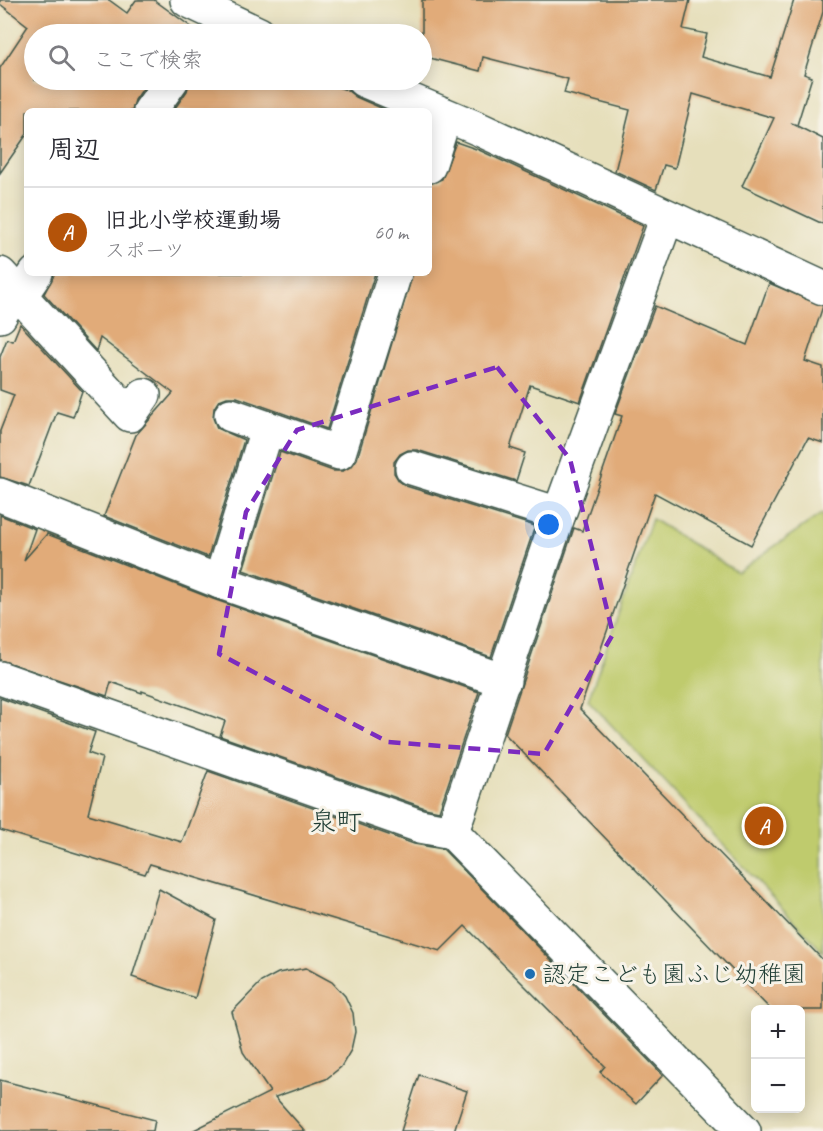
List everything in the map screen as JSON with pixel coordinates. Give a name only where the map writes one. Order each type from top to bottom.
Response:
[{"type":"street","points":[[187,0],[209,24]]},
{"type":"street","points":[[152,108],[165,90]]},
{"type":"street","points":[[386,90],[427,108]]},
{"type":"street","points":[[432,110],[823,288]]},
{"type":"street","points":[[432,157],[445,116]]},
{"type":"street","points":[[452,832],[559,514],[667,217]]},
{"type":"street","points":[[231,415],[339,453],[394,276]]},
{"type":"street","points":[[14,290],[131,414]]},
{"type":"street","points":[[220,582],[267,429]]},
{"type":"street","points":[[412,468],[559,514]]},
{"type":"street","points":[[0,495],[220,582],[504,681]]},
{"type":"street","points":[[0,678],[420,826],[452,832],[744,1131]]},
{"type":"highlighted area","points":[[497,367],[570,459],[613,634],[544,754],[388,742],[219,654],[246,512],[297,430]]},
{"type":"green space","points":[[823,513],[823,952],[588,700],[652,519],[737,572]]},
{"type":"building","points":[[0,0],[109,0],[127,13],[136,0],[154,0],[187,24],[25,24],[0,4]]},
{"type":"building","points":[[422,0],[690,0],[683,29],[707,34],[701,57],[770,77],[794,0],[823,0],[823,12],[804,74],[812,77],[797,125],[791,123],[823,139],[823,224],[742,186],[774,118],[693,94],[675,168],[664,165],[656,190],[615,171],[630,110],[564,93],[568,79],[483,57],[480,71],[432,59],[432,24],[422,24]]},
{"type":"building","points":[[24,32],[24,90],[142,90],[133,108],[24,108],[24,138],[0,173],[0,68]]},
{"type":"building","points":[[347,90],[356,97],[381,108],[175,108],[187,91]]},
{"type":"building","points":[[456,142],[479,150],[643,226],[580,402],[530,385],[510,448],[525,453],[516,481],[417,450],[408,450],[400,454],[394,462],[394,473],[406,486],[535,526],[491,657],[243,570],[280,452],[333,471],[343,471],[352,466],[357,459],[412,276],[432,276],[432,183],[442,179]]},
{"type":"building","points":[[53,276],[374,276],[327,429],[237,397],[219,400],[214,408],[213,418],[217,428],[244,440],[208,557],[104,516],[136,435],[173,393],[100,338],[96,351],[44,294]]},
{"type":"building","points":[[769,283],[823,306],[805,361],[823,367],[823,443],[808,438],[751,545],[655,493],[580,709],[823,960],[823,1010],[805,1010],[805,1005],[766,1005],[505,734],[574,528],[582,531],[622,416],[615,414],[655,306],[747,345]]},
{"type":"building","points":[[20,324],[82,391],[73,417],[57,412],[29,486],[0,477],[0,431],[14,395],[0,390],[0,357],[7,339],[13,341]]},
{"type":"building","points":[[0,515],[35,529],[24,560],[47,534],[213,599],[479,692],[439,811],[220,736],[225,721],[142,691],[142,693],[111,682],[107,696],[0,660]]},
{"type":"building","points":[[0,698],[95,732],[88,753],[102,758],[88,814],[182,842],[208,771],[414,844],[443,849],[663,1075],[636,1104],[600,1072],[605,1066],[465,926],[440,951],[150,864],[145,874],[0,830]]},
{"type":"building","points":[[159,889],[216,920],[195,998],[132,977]]},
{"type":"building","points":[[306,968],[332,982],[345,996],[353,1013],[355,1032],[351,1050],[341,1067],[326,1079],[275,1097],[305,1131],[192,1131],[270,1092],[243,1052],[232,1012],[261,982],[278,973]]},
{"type":"building","points":[[419,1075],[467,1091],[454,1131],[401,1131]]},
{"type":"building","points":[[0,1080],[155,1120],[153,1131],[0,1131]]},
{"type":"place","name":"旧北小学校運動場","points":[[764,826]]},
{"type":"place","name":"認定こども園ふじ幼稚園","points":[[530,974]]},
{"type":"district","name":"泉町","points":[[336,821]]}]
